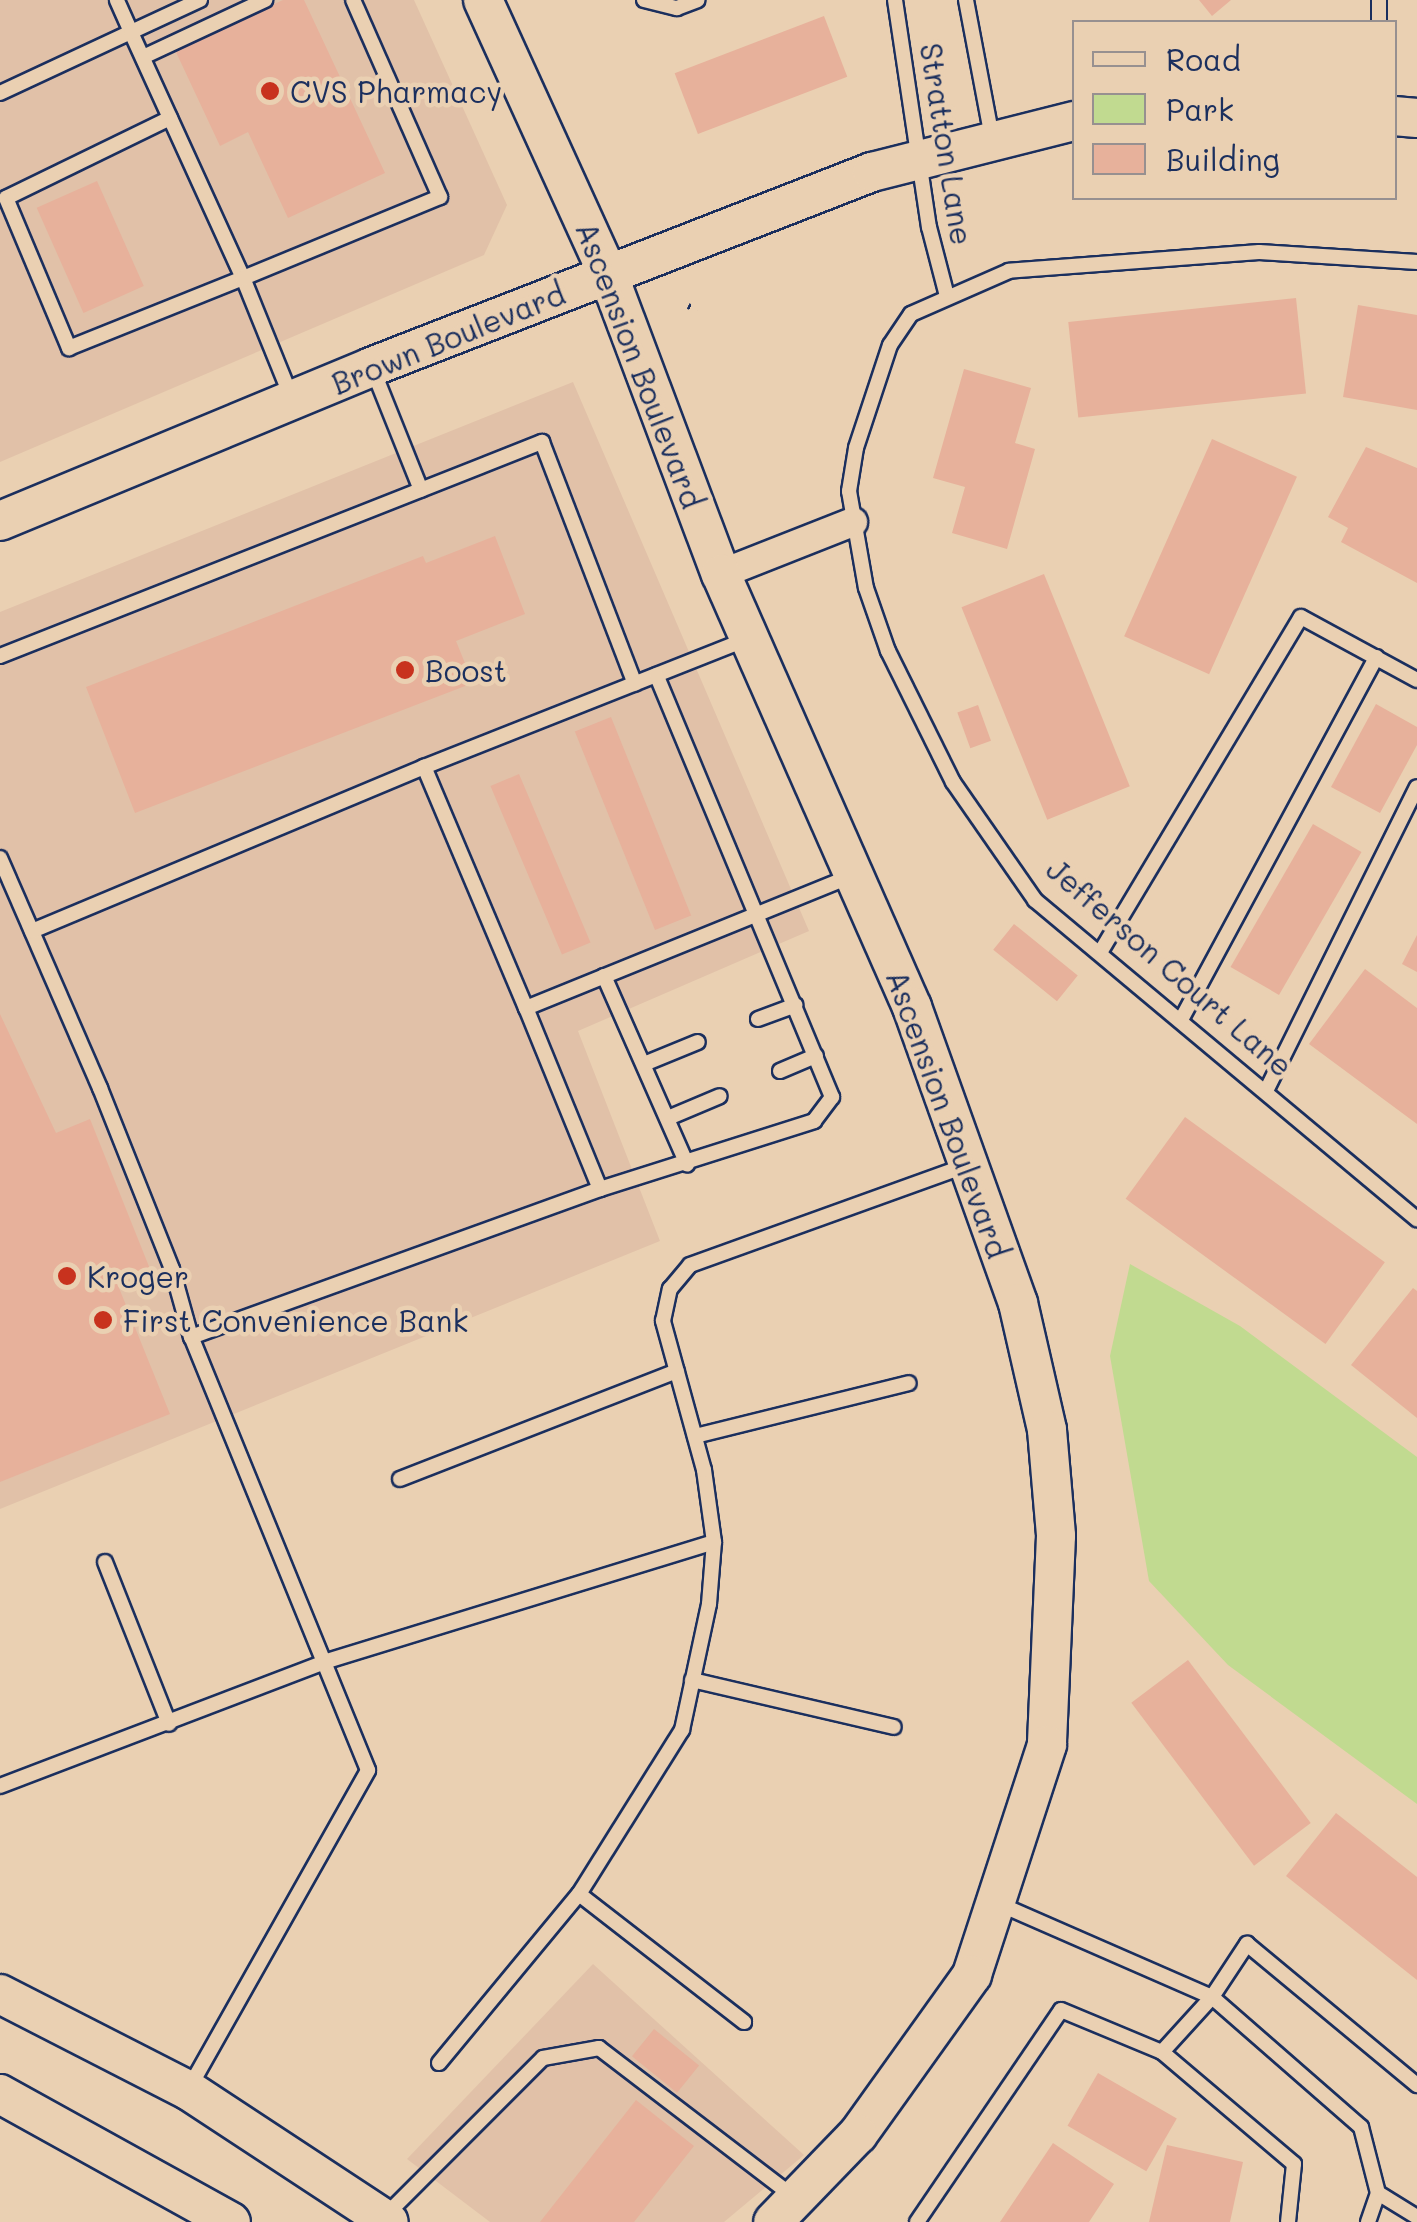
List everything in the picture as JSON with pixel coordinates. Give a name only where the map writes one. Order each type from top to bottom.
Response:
[{"type":"street","name":"Ascension Boulevard","points":[[483,0],[608,274],[720,574],[912,1007],[1018,1303],[1047,1430],[1056,1536],[1047,1745],[997,1904],[972,1975],[945,2020],[858,2134],[785,2210]]},
{"type":"street","name":"Brown Boulevard","points":[[0,521],[371,366],[923,154],[1072,122]]},
{"type":"street","points":[[720,574],[853,522]]},
{"type":"street","points":[[0,1994],[109,2044],[188,2090],[386,2220]]},
{"type":"street","points":[[0,2094],[231,2222]]},
{"type":"lane","points":[[117,0],[242,278],[292,400]]},
{"type":"lane","points":[[0,93],[200,0]]},
{"type":"lane","points":[[143,57],[265,0]]},
{"type":"lane","points":[[170,118],[6,198],[69,348],[440,197],[353,0]]},
{"type":"lane","points":[[644,0],[677,8],[698,0]]},
{"type":"lane","name":"Stratton Lane","points":[[895,0],[923,154],[929,227],[947,296]]},
{"type":"lane","name":"Stratton Lane","points":[[966,0],[992,139]]},
{"type":"lane","name":"Jefferson Court Lane","points":[[1417,262],[1260,252],[1009,270],[911,314],[890,345],[856,448],[849,491],[853,522],[884,641],[953,782],[1035,900],[1102,951],[1417,1219]]},
{"type":"lane","points":[[371,366],[421,490]]},
{"type":"lane","points":[[0,656],[542,442],[635,684]]},
{"type":"lane","points":[[1102,951],[1301,617],[1417,680]]},
{"type":"lane","points":[[32,931],[749,638]]},
{"type":"lane","points":[[1182,1018],[1376,657]]},
{"type":"lane","points":[[191,1336],[600,1189],[814,1120],[832,1097],[760,912],[656,675]]},
{"type":"lane","points":[[424,768],[600,1189]]},
{"type":"lane","points":[[1266,1091],[1417,787]]},
{"type":"lane","points":[[0,858],[172,1270],[191,1336],[368,1770],[188,2090]]},
{"type":"lane","points":[[526,1008],[854,875]]},
{"type":"lane","points":[[604,976],[687,1164]]},
{"type":"lane","points":[[758,1019],[796,1005]]},
{"type":"lane","points":[[644,1064],[698,1042]]},
{"type":"lane","points":[[780,1071],[816,1056]]},
{"type":"lane","points":[[668,1118],[720,1096]]},
{"type":"lane","points":[[438,2063],[579,1894],[682,1730],[714,1542],[694,1436],[664,1321],[670,1290],[690,1265],[968,1164]]},
{"type":"lane","points":[[400,1479],[677,1371]]},
{"type":"lane","points":[[694,1436],[909,1383]]},
{"type":"lane","points":[[0,1786],[324,1662],[714,1542]]},
{"type":"lane","points":[[105,1562],[169,1724]]},
{"type":"lane","points":[[692,1680],[894,1726]]},
{"type":"lane","points":[[579,1894],[744,2022]]},
{"type":"lane","points":[[997,1904],[1212,1997],[1361,2127],[1378,2194],[1368,2222]]},
{"type":"lane","points":[[1162,2052],[1212,1997],[1248,1944],[1417,2085]]},
{"type":"lane","points":[[917,2222],[1061,2010],[1162,2052],[1294,2164],[1288,2222]]},
{"type":"lane","points":[[386,2220],[543,2058],[598,2048],[785,2210]]},
{"type":"lane","points":[[1378,2194],[1417,2218]]},
{"type":"path","points":[[688,306],[697,310]]},
{"type":"shaded area","points":[[0,0],[414,0],[507,205],[484,255],[0,462]]},
{"type":"shaded area","points":[[573,382],[809,931],[578,1031],[660,1241],[0,1509],[0,612]]},
{"type":"shaded area","points":[[593,1964],[804,2155],[724,2222],[490,2222],[407,2159]]},
{"type":"green space","points":[[1130,1264],[1240,1326],[1417,1457],[1417,1804],[1228,1665],[1149,1581],[1110,1356]]},
{"type":"building","name":"CVS Pharmacy","points":[[283,0],[304,0],[385,173],[288,218],[248,132],[220,146],[175,50]]},
{"type":"building","points":[[1199,0],[1231,0],[1212,16]]},
{"type":"building","points":[[824,16],[847,77],[698,134],[675,73]]},
{"type":"building","points":[[97,181],[144,286],[83,313],[37,208]]},
{"type":"building","points":[[1296,298],[1306,393],[1078,417],[1068,322]]},
{"type":"building","points":[[1358,305],[1417,315],[1417,410],[1343,397]]},
{"type":"building","points":[[964,369],[1031,388],[1015,443],[1035,449],[1007,549],[952,533],[965,487],[933,478]]},
{"type":"building","points":[[1212,439],[1297,477],[1209,674],[1124,636]]},
{"type":"building","points":[[1366,447],[1417,468],[1417,583],[1341,542],[1348,528],[1328,517]]},
{"type":"building","points":[[495,536],[525,614],[456,641],[473,683],[135,813],[86,687],[423,556],[426,563]]},
{"type":"building","points":[[1044,574],[1130,786],[1047,820],[961,607]]},
{"type":"building","points":[[1376,704],[1417,727],[1417,745],[1380,813],[1331,787]]},
{"type":"building","points":[[978,705],[991,741],[970,748],[957,713]]},
{"type":"building","points":[[611,717],[691,915],[655,930],[575,732]]},
{"type":"building","points":[[519,774],[591,942],[562,955],[490,786]]},
{"type":"building","points":[[1313,824],[1361,852],[1279,995],[1230,967]]},
{"type":"building","points":[[1014,924],[1078,976],[1057,1001],[993,950]]},
{"type":"building","points":[[1417,935],[1417,972],[1402,964]]},
{"type":"building","points":[[1365,969],[1417,1008],[1417,1124],[1309,1044]]},
{"type":"building","name":"Kroger","points":[[0,1014],[56,1133],[90,1119],[150,1269],[117,1283],[170,1414],[0,1482]]},
{"type":"building","points":[[1185,1117],[1385,1262],[1325,1344],[1126,1199]]},
{"type":"building","points":[[1413,1288],[1417,1291],[1417,1418],[1351,1365]]},
{"type":"building","points":[[1188,1660],[1311,1823],[1254,1866],[1131,1703]]},
{"type":"building","points":[[1336,1813],[1417,1877],[1417,1980],[1286,1876]]},
{"type":"building","points":[[654,2029],[699,2066],[677,2093],[632,2056]]},
{"type":"building","points":[[1098,2073],[1177,2118],[1146,2171],[1068,2126]]},
{"type":"building","points":[[636,2100],[694,2146],[634,2222],[540,2222]]},
{"type":"building","points":[[1053,2143],[1114,2184],[1089,2222],[1000,2222]]},
{"type":"building","points":[[1167,2145],[1243,2162],[1230,2222],[1149,2222]]},
{"type":"place","name":"CVS Pharmacy","points":[[270,91]]},
{"type":"place","name":"Boost","points":[[405,670]]},
{"type":"place","name":"Kroger","points":[[67,1276]]},
{"type":"place","name":"First Convenience Bank","points":[[103,1320]]}]
